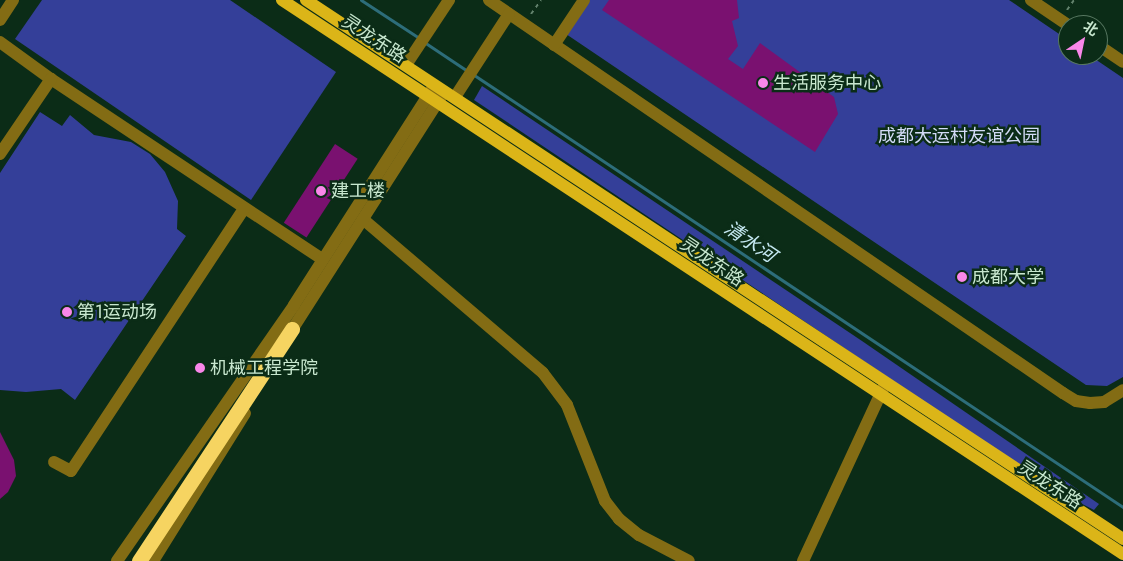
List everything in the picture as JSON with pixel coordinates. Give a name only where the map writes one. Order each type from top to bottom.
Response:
[{"type":"highway","points":[[139,561],[292,329]]},
{"type":"main road","name":"灵龙东路","points":[[282,0],[441,93],[886,382],[1123,539]]},
{"type":"main road","name":"灵龙东路","points":[[306,0],[406,65],[441,93],[881,395],[1123,554]]},
{"type":"street","points":[[0,20],[13,0]]},
{"type":"street","points":[[406,65],[449,0]]},
{"type":"street","points":[[488,0],[506,20],[524,25],[554,45],[1063,393],[1076,400],[1090,403],[1104,402],[1123,390]]},
{"type":"street","points":[[554,45],[584,0]]},
{"type":"street","points":[[1031,0],[1058,18]]},
{"type":"street","points":[[117,561],[322,258],[441,93],[463,85],[506,20]]},
{"type":"street","points":[[0,42],[51,79],[322,258]]},
{"type":"street","points":[[1108,52],[1123,62]]},
{"type":"street","points":[[0,154],[51,79]]},
{"type":"street","points":[[153,561],[264,382],[292,329],[364,220],[441,93]]},
{"type":"street","points":[[54,462],[71,471],[244,208]]},
{"type":"street","points":[[364,220],[543,373],[567,405],[605,501],[618,518],[639,535],[689,561]]},
{"type":"street","points":[[803,561],[886,382]]},
{"type":"path","points":[[524,25],[542,0]]},
{"type":"green space","points":[[42,0],[230,0],[336,72],[251,200],[15,39]]},
{"type":"green space","name":"成都大运村友谊公园","points":[[590,0],[1009,0],[1058,33],[1058,65],[1104,65],[1123,78],[1123,377],[1107,386],[1086,385],[566,34]]},
{"type":"green space","points":[[482,86],[862,341],[1099,504],[1094,510],[1059,492],[474,100]]},
{"type":"green space","name":"第1运动场","points":[[40,112],[62,126],[70,115],[94,135],[131,142],[150,154],[165,172],[178,201],[177,229],[186,236],[75,400],[61,389],[26,392],[0,390],[0,173]]},
{"type":"building","name":"生活服务中心","points":[[609,0],[737,0],[739,18],[732,21],[738,46],[728,59],[743,69],[760,43],[834,97],[838,114],[815,152],[602,10]]},
{"type":"building","name":"建工楼","points":[[335,144],[358,159],[306,238],[284,223]]},
{"type":"building","points":[[0,432],[14,460],[16,476],[8,492],[0,499]]},
{"type":"waterway","name":"清水河","points":[[361,0],[419,38]]},
{"type":"waterway","name":"清水河","points":[[424,42],[469,72]]},
{"type":"waterway","name":"清水河","points":[[474,75],[1123,507]]},
{"type":"place","name":"生活服务中心","points":[[763,83]]},
{"type":"place","name":"建工楼","points":[[321,191]]},
{"type":"place","name":"成都大学","points":[[962,277]]},
{"type":"place","name":"第1运动场","points":[[67,312]]},
{"type":"place","name":"机械工程学院","points":[[200,368]]}]
